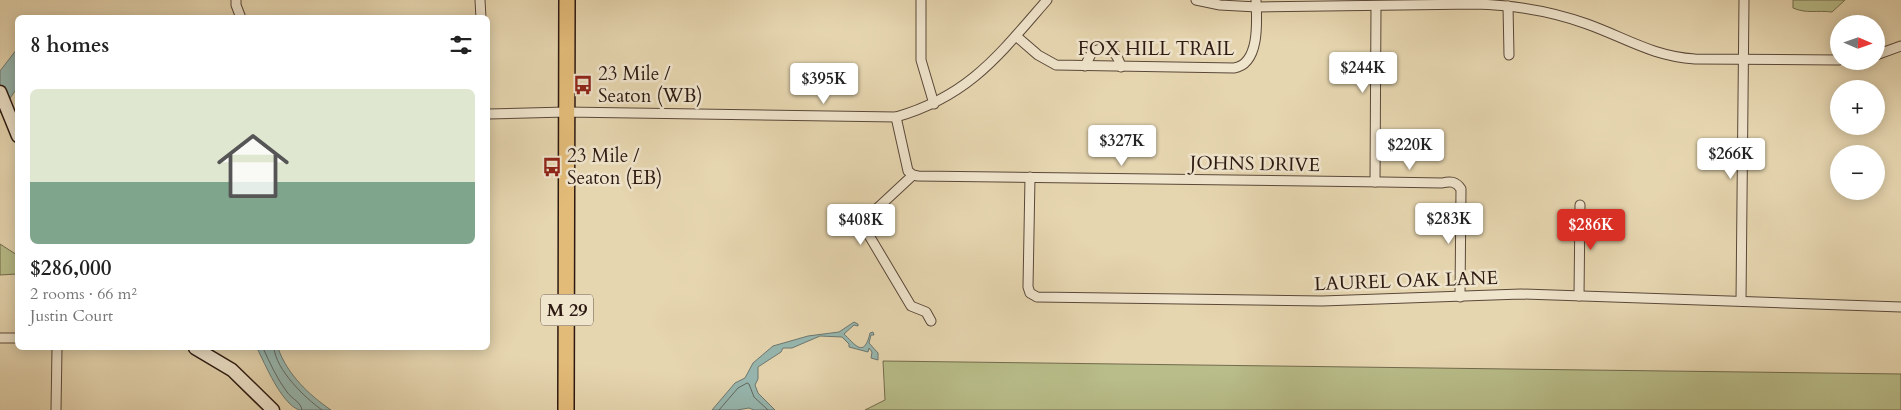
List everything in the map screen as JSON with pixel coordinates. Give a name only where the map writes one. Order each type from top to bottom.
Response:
[{"type":"main road","name":"M 29","points":[[566,410],[567,0]]},
{"type":"street","points":[[236,0],[240,15]]},
{"type":"street","points":[[480,15],[481,0]]},
{"type":"street","points":[[921,0],[921,60],[934,104]]},
{"type":"street","points":[[490,114],[566,112],[896,117],[934,104],[954,93],[977,76],[1016,36],[1047,0]]},
{"type":"street","points":[[1196,0],[1220,4],[1376,7],[1447,3],[1508,6],[1538,10],[1565,17],[1598,28],[1642,48],[1666,55],[1695,59],[1830,60]]},
{"type":"street","points":[[1741,301],[1744,0]]},
{"type":"street","name":"FOX HILL TRAIL","points":[[1016,36],[1052,64],[1198,69],[1238,67],[1246,63],[1253,53],[1256,4]]},
{"type":"street","points":[[1508,6],[1509,56]]},
{"type":"street","points":[[1375,182],[1376,7]]},
{"type":"street","points":[[1885,52],[1901,46]]},
{"type":"street","points":[[1085,66],[1092,52],[1103,48],[1114,52],[1118,56],[1121,67]]},
{"type":"street","points":[[0,92],[15,128]]},
{"type":"street","points":[[896,117],[908,170],[913,175],[870,214],[864,227],[911,306],[926,312],[931,320]]},
{"type":"street","name":"JOHNS DRIVE","points":[[913,175],[1456,182],[1460,189],[1460,297]]},
{"type":"street","name":"LAUREL OAK LANE","points":[[1030,177],[1028,287],[1034,297],[1322,301],[1521,294],[1901,307]]},
{"type":"street","points":[[1579,296],[1580,205]]},
{"type":"street","points":[[0,338],[15,338]]},
{"type":"street","points":[[56,410],[57,350]]},
{"type":"street","points":[[198,350],[232,370],[273,410]]},
{"type":"green space","points":[[1793,0],[1845,0],[1832,12],[1798,10],[1793,8]]},
{"type":"green space","points":[[0,244],[15,254],[15,274],[0,275]]},
{"type":"green space","points":[[883,361],[1901,374],[1901,410],[865,410],[885,400]]},
{"type":"water","points":[[15,52],[15,91],[0,113],[0,71]]},
{"type":"water","points":[[854,322],[858,326],[854,325],[844,334],[855,345],[862,348],[868,341],[870,333],[873,332],[874,335],[871,335],[869,343],[878,353],[878,360],[871,358],[872,352],[869,348],[868,352],[849,347],[849,344],[842,337],[820,336],[792,348],[783,348],[781,352],[758,367],[758,379],[755,385],[758,393],[775,410],[754,410],[749,408],[712,410],[735,383],[745,378],[753,363],[773,346],[808,336],[839,332]]},
{"type":"water","points":[[258,350],[279,350],[293,375],[315,398],[331,410],[299,410],[286,400],[274,382]]},
{"type":"place","name":"23 Mile / Seaton (WB)","points":[[583,85]]},
{"type":"place","name":"23 Mile / Seaton (EB)","points":[[552,167]]}]
